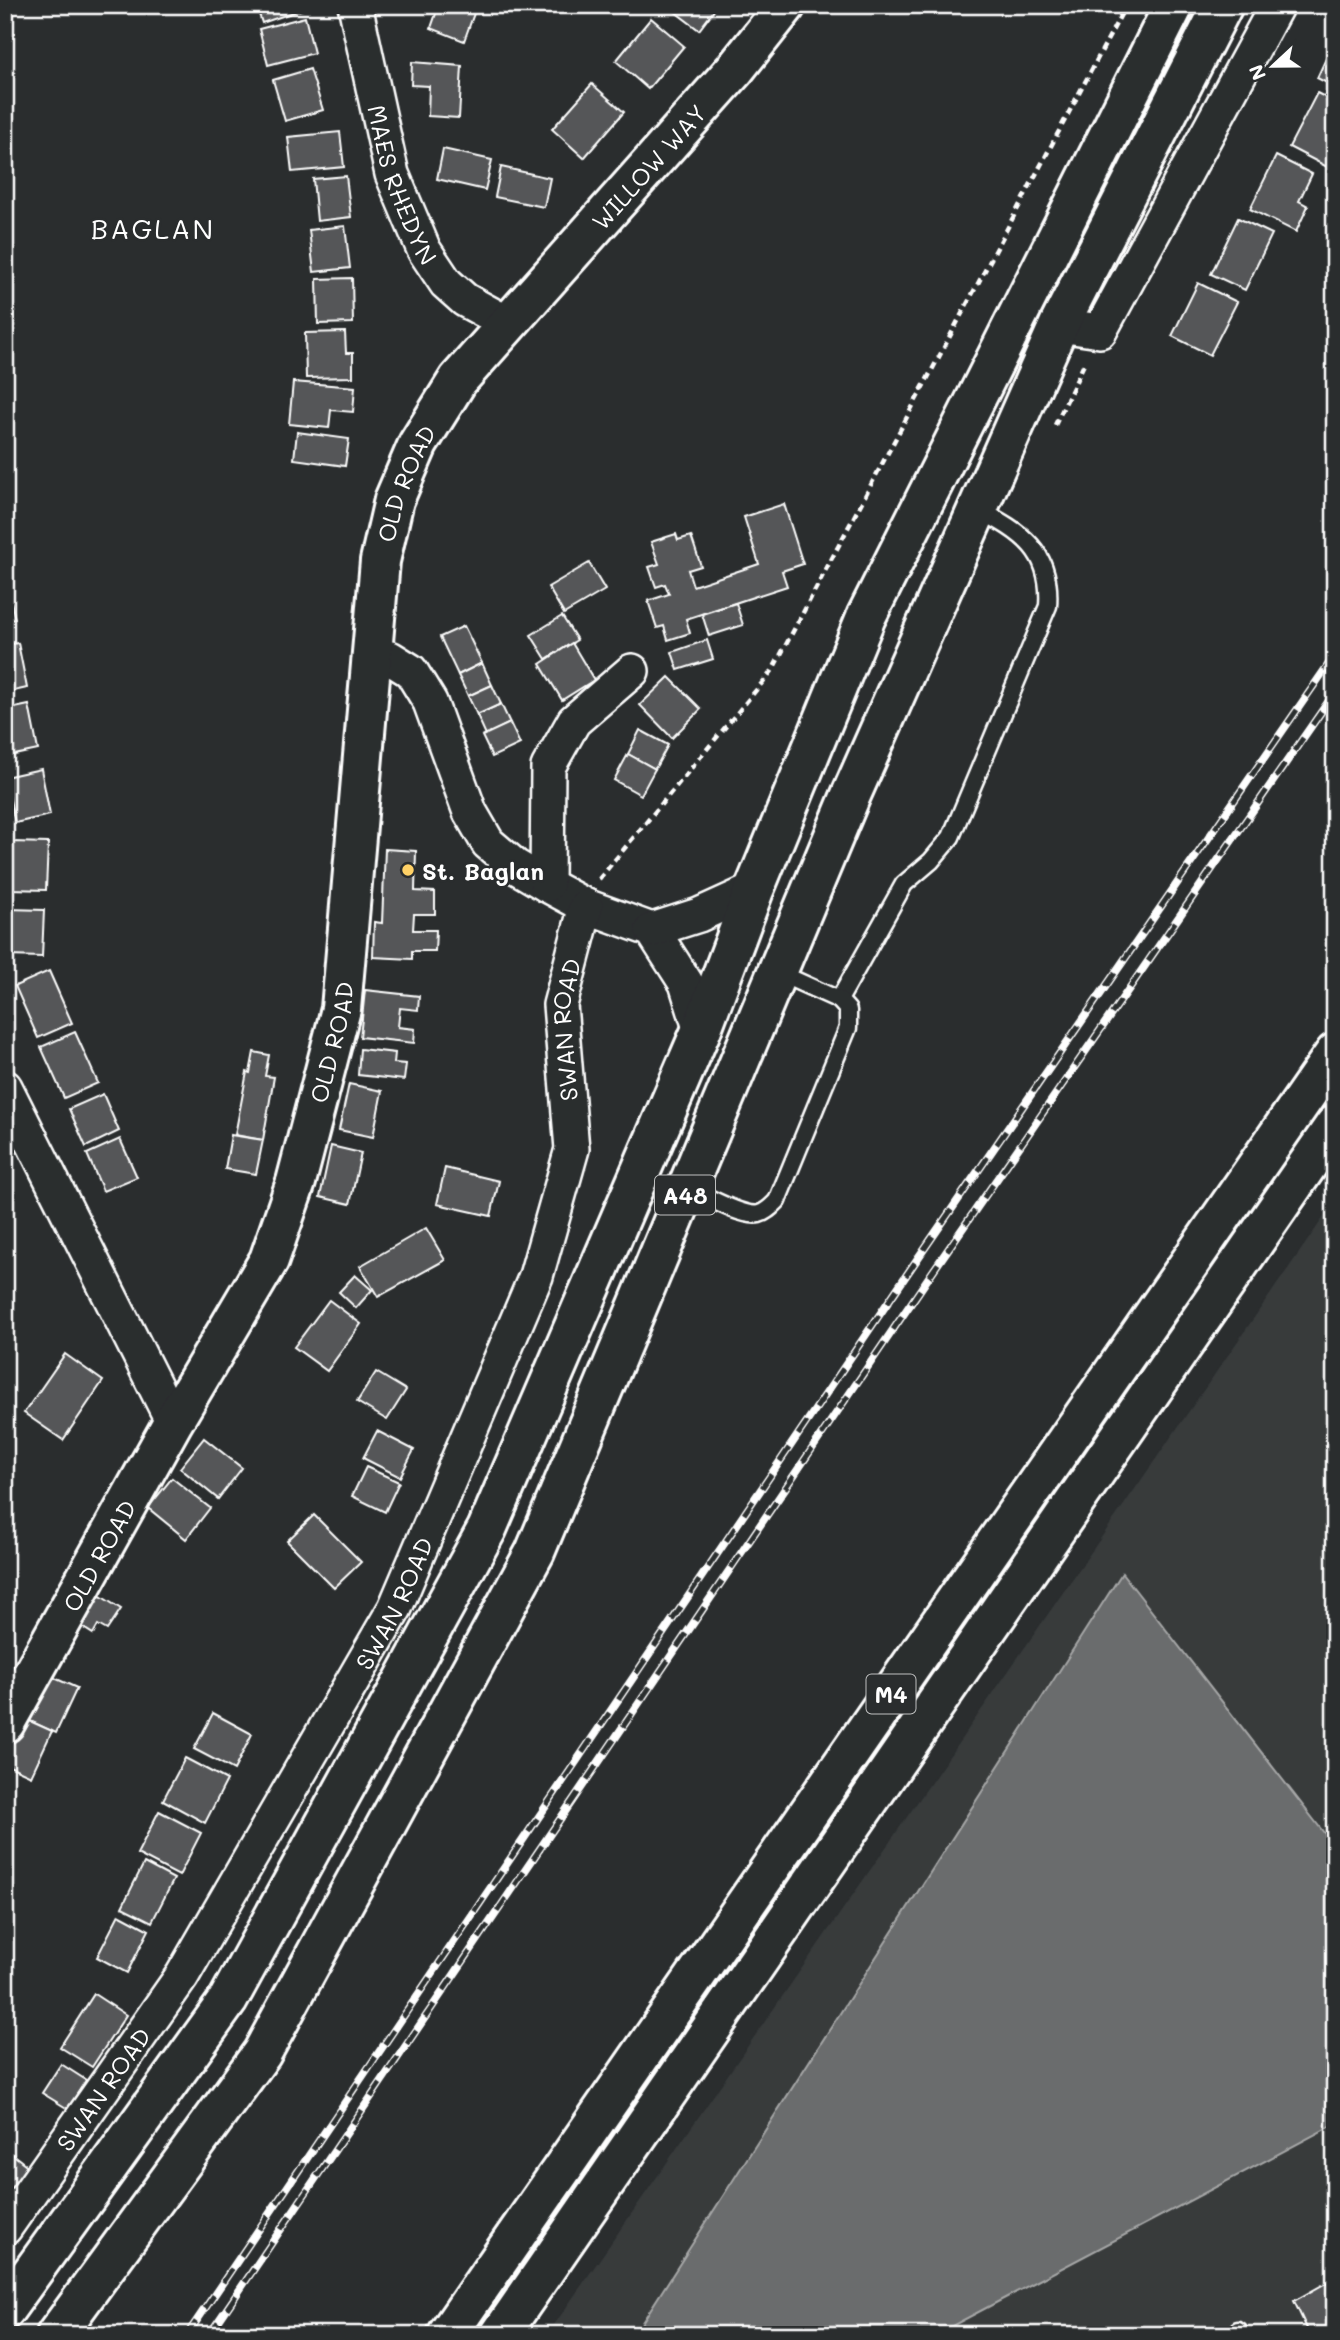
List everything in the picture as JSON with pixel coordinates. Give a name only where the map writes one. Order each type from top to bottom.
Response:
[{"type":"main road","name":"WILLOW WAY","points":[[507,323],[736,68],[786,5]]},
{"type":"main road","name":"A48","points":[[5,2309],[228,2000],[486,1529],[701,1031],[754,890],[866,617],[1174,5]]},
{"type":"main road","name":"A48","points":[[56,2335],[262,2053],[535,1552],[850,795],[1059,325],[1223,5]]},
{"type":"main road","name":"OLD ROAD","points":[[5,1723],[173,1422],[269,1260],[296,1182],[341,1009],[380,561],[394,500],[418,444],[458,380],[507,323]]},
{"type":"main road","name":"M4","points":[[447,2335],[1335,1053]]},
{"type":"main road","name":"M4","points":[[500,2335],[1335,1125]]},
{"type":"street","name":"MAES RHEDYN","points":[[355,5],[392,174],[424,250],[455,292],[507,323]]},
{"type":"street","points":[[1059,325],[1100,331],[1277,5]]},
{"type":"street","points":[[371,653],[390,658],[411,671],[430,702],[470,812],[488,843],[515,866],[586,906],[652,930],[686,983],[701,1031]]},
{"type":"street","points":[[547,885],[548,768],[574,721],[632,671]]},
{"type":"street","points":[[652,930],[699,915],[754,890]]},
{"type":"street","name":"SWAN ROAD","points":[[5,2228],[182,1976],[395,1608],[536,1276],[572,1149],[560,1005],[586,906]]},
{"type":"street","points":[[5,1087],[173,1422]]},
{"type":"lane","points":[[839,1000],[904,884],[931,861],[951,837],[1048,606],[1049,588],[1042,563],[1029,540],[978,509]]},
{"type":"lane","points":[[688,1188],[742,1212],[756,1215],[768,1210],[778,1200],[848,1028],[848,1010],[839,1000],[777,972]]},
{"type":"path","points":[[586,906],[594,885],[772,671],[1126,5]]},
{"type":"shaded area","points":[[1335,1201],[1335,2335],[547,2335]]},
{"type":"shaded area","points":[[1122,1573],[1335,1847],[1335,2124],[935,2335],[634,2335]]},
{"type":"building","points":[[256,5],[305,5],[306,8],[262,23]]},
{"type":"building","points":[[439,5],[477,5],[464,41],[431,28]]},
{"type":"building","points":[[666,5],[718,5],[699,30]]},
{"type":"building","points":[[305,17],[314,53],[268,65],[259,29]]},
{"type":"building","points":[[651,18],[684,46],[648,89],[616,61]]},
{"type":"building","points":[[1335,39],[1335,87],[1317,78]]},
{"type":"building","points":[[412,62],[462,66],[459,118],[428,116],[429,86],[411,85]]},
{"type":"building","points":[[310,69],[323,110],[285,121],[273,80]]},
{"type":"building","points":[[592,84],[624,112],[584,158],[552,129]]},
{"type":"building","points":[[1317,93],[1335,102],[1335,171],[1289,147]]},
{"type":"building","points":[[340,132],[344,167],[292,172],[288,137]]},
{"type":"building","points":[[443,149],[492,160],[485,190],[437,179]]},
{"type":"building","points":[[1276,156],[1312,174],[1299,201],[1308,206],[1296,232],[1250,209]]},
{"type":"building","points":[[501,167],[550,178],[544,207],[495,197]]},
{"type":"building","points":[[346,176],[351,217],[317,221],[313,179]]},
{"type":"building","points":[[1238,218],[1272,234],[1245,290],[1211,274]]},
{"type":"building","points":[[345,226],[350,268],[314,272],[309,230]]},
{"type":"building","points":[[352,278],[353,323],[318,324],[317,279]]},
{"type":"building","points":[[1198,283],[1237,302],[1210,355],[1172,336]]},
{"type":"building","points":[[345,332],[346,353],[353,353],[353,377],[306,378],[305,333]]},
{"type":"building","points":[[293,382],[355,387],[353,412],[331,410],[329,428],[289,424]]},
{"type":"building","points":[[297,432],[349,439],[345,466],[294,459]]},
{"type":"building","points":[[784,504],[803,564],[782,571],[787,586],[686,619],[690,633],[668,640],[664,626],[657,628],[648,601],[669,594],[665,584],[656,587],[649,567],[659,564],[651,542],[676,534],[678,540],[691,536],[701,566],[688,570],[693,586],[759,564],[744,517]]},
{"type":"building","points":[[589,563],[605,590],[564,614],[548,587]]},
{"type":"building","points":[[5,574],[15,619],[5,621]]},
{"type":"building","points":[[736,603],[743,625],[709,636],[702,614]]},
{"type":"building","points":[[562,616],[577,640],[546,659],[531,635]]},
{"type":"building","points":[[464,626],[482,663],[458,675],[440,637]]},
{"type":"building","points":[[707,640],[713,659],[678,670],[672,652]]},
{"type":"building","points":[[18,643],[27,688],[5,693],[5,645]]},
{"type":"building","points":[[572,643],[594,680],[562,700],[540,664]]},
{"type":"building","points":[[482,663],[492,685],[468,696],[458,675]]},
{"type":"building","points":[[669,677],[701,709],[672,738],[640,705]]},
{"type":"building","points":[[492,685],[501,704],[477,715],[468,696]]},
{"type":"building","points":[[501,704],[510,723],[486,735],[477,715]]},
{"type":"building","points":[[29,705],[38,750],[5,757],[5,710]]},
{"type":"building","points":[[510,723],[520,744],[492,757],[482,736]]},
{"type":"building","points":[[640,730],[668,745],[655,769],[628,754]]},
{"type":"building","points":[[628,754],[655,769],[641,795],[614,780]]},
{"type":"building","points":[[41,769],[50,815],[15,823],[5,777]]},
{"type":"building","points":[[12,842],[48,843],[46,890],[11,889]]},
{"type":"building","points":[[385,849],[416,851],[415,891],[435,892],[435,914],[414,914],[413,930],[436,930],[435,951],[412,951],[412,959],[373,957],[374,922],[382,923]]},
{"type":"building","points":[[8,909],[44,910],[42,957],[7,956]]},
{"type":"building","points":[[49,971],[72,1023],[38,1038],[15,986]]},
{"type":"building","points":[[365,990],[419,996],[418,1010],[400,1008],[398,1027],[415,1029],[414,1043],[360,1037]]},
{"type":"building","points":[[75,1032],[98,1083],[64,1098],[41,1047]]},
{"type":"building","points":[[360,1049],[395,1053],[394,1063],[406,1064],[404,1080],[358,1075]]},
{"type":"building","points":[[254,1052],[269,1055],[265,1076],[274,1077],[263,1140],[235,1135],[247,1072],[250,1073]]},
{"type":"building","points":[[349,1084],[382,1091],[373,1137],[339,1130]]},
{"type":"building","points":[[103,1094],[119,1131],[86,1147],[69,1109]]},
{"type":"building","points":[[231,1135],[263,1140],[256,1174],[225,1169]]},
{"type":"building","points":[[120,1139],[137,1177],[103,1191],[87,1154]]},
{"type":"building","points":[[331,1146],[361,1153],[350,1204],[320,1197]]},
{"type":"building","points":[[445,1168],[499,1181],[491,1216],[437,1204]]},
{"type":"building","points":[[426,1228],[445,1260],[378,1297],[360,1266]]},
{"type":"building","points":[[355,1275],[372,1290],[356,1308],[339,1292]]},
{"type":"building","points":[[329,1300],[361,1324],[327,1371],[294,1347]]},
{"type":"building","points":[[65,1354],[103,1381],[63,1440],[24,1413]]},
{"type":"building","points":[[376,1372],[406,1390],[387,1420],[357,1402]]},
{"type":"building","points":[[377,1431],[414,1450],[400,1477],[363,1458]]},
{"type":"building","points":[[204,1438],[242,1468],[218,1499],[180,1468]]},
{"type":"building","points":[[366,1467],[399,1482],[385,1512],[352,1496]]},
{"type":"building","points":[[172,1478],[210,1508],[186,1539],[148,1508]]},
{"type":"building","points":[[314,1515],[361,1562],[334,1588],[287,1541]]},
{"type":"building","points":[[88,1588],[121,1609],[107,1630],[98,1625],[93,1634],[68,1618]]},
{"type":"building","points":[[41,1672],[77,1688],[56,1733],[21,1717]]},
{"type":"building","points":[[213,1713],[252,1734],[234,1770],[194,1749]]},
{"type":"building","points":[[21,1717],[52,1731],[31,1776],[5,1764],[5,1750]]},
{"type":"building","points":[[185,1758],[227,1780],[205,1823],[163,1800]]},
{"type":"building","points":[[159,1811],[201,1833],[179,1876],[137,1854]]},
{"type":"building","points":[[144,1863],[174,1879],[152,1922],[122,1907]]},
{"type":"building","points":[[119,1914],[149,1930],[127,1973],[97,1957]]},
{"type":"building","points":[[94,1994],[126,2015],[92,2067],[60,2047]]},
{"type":"building","points":[[61,2064],[86,2080],[68,2109],[42,2093]]},
{"type":"building","points":[[7,2150],[30,2168],[5,2201],[5,2152]]},
{"type":"building","points":[[1335,2278],[1335,2335],[1310,2335],[1294,2301]]},
{"type":"railway","points":[[187,2335],[918,1258],[1335,655]]},
{"type":"railway","points":[[209,2335],[933,1271],[1335,692]]},
{"type":"place","name":"St. Baglan","points":[[408,870]]},
{"type":"district","name":"BAGLAN","points":[[153,228]]}]
